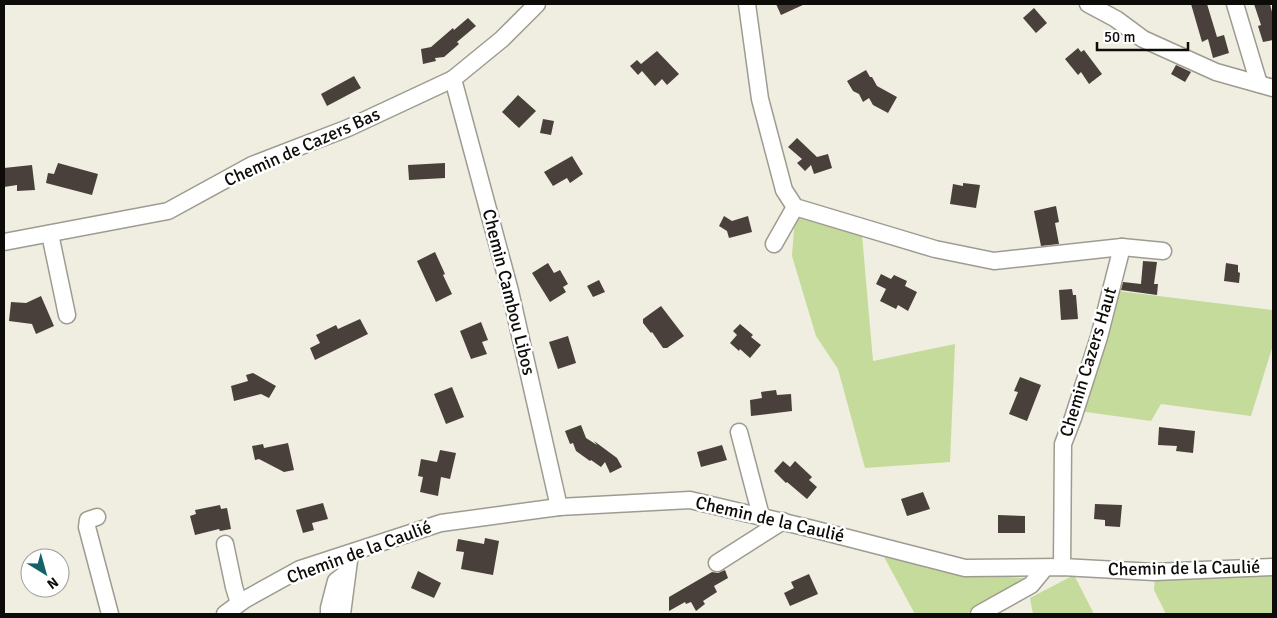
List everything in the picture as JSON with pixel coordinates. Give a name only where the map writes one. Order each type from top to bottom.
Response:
[{"type":"street","name":"Chemin de Cazers Bas","points":[[4,242],[168,212],[252,165],[348,128],[453,79],[502,39],[538,4]]},
{"type":"street","points":[[747,4],[760,99],[784,190],[795,207],[935,249],[994,261],[1122,247],[1163,251]]},
{"type":"street","points":[[1088,4],[1116,19],[1143,39],[1216,72],[1266,86]]},
{"type":"street","points":[[1235,4],[1266,86]]},
{"type":"street","name":"Chemin Cambou Libos","points":[[453,79],[510,291],[559,507]]},
{"type":"street","points":[[774,244],[795,207]]},
{"type":"street","points":[[50,234],[67,315]]},
{"type":"street","name":"Chemin Cazers Haut","points":[[1062,567],[1063,444],[1099,337],[1122,247]]},
{"type":"street","points":[[739,432],[761,516]]},
{"type":"street","name":"Chemin de la Caulié","points":[[225,614],[239,603],[300,569],[441,523],[559,507],[690,500],[761,516],[965,568],[1062,567],[1154,572],[1273,567]]},
{"type":"street","points":[[97,517],[88,520],[87,527],[110,614]]},
{"type":"street","points":[[717,563],[783,522]]},
{"type":"street","points":[[225,544],[239,603]]},
{"type":"street","points":[[342,614],[350,553]]},
{"type":"street","points":[[979,614],[1030,585],[1045,568]]},
{"type":"street","points":[[330,614],[329,608],[336,581],[348,571]]},
{"type":"green space","points":[[799,214],[862,235],[873,361],[955,344],[950,462],[865,468],[838,369],[816,336],[792,256],[794,229]]},
{"type":"green space","points":[[1118,291],[1273,310],[1273,345],[1251,416],[1161,404],[1151,421],[1079,411]]},
{"type":"green space","points":[[883,555],[959,575],[1028,578],[966,614],[915,614]]},
{"type":"green space","points":[[1273,574],[1273,614],[1166,614],[1154,590],[1155,576]]},
{"type":"green space","points":[[1074,575],[1094,614],[1033,614],[1030,598]]},
{"type":"building","points":[[776,4],[805,4],[781,15]]},
{"type":"building","points":[[1191,4],[1207,4],[1217,37],[1224,35],[1229,53],[1213,58],[1208,39],[1202,42]]},
{"type":"building","points":[[1254,4],[1270,4],[1273,16],[1273,40],[1263,42],[1258,26],[1261,25]]},
{"type":"building","points":[[1034,8],[1047,23],[1036,33],[1023,18]]},
{"type":"building","points":[[468,18],[476,26],[457,42],[459,44],[444,57],[435,58],[436,61],[423,64],[421,49],[431,47]]},
{"type":"building","points":[[1078,48],[1081,52],[1084,50],[1102,74],[1089,84],[1081,72],[1078,75],[1065,59]]},
{"type":"building","points":[[657,51],[679,74],[667,85],[662,79],[655,86],[642,71],[638,75],[630,66],[637,60],[641,64]]},
{"type":"building","points":[[1176,65],[1191,72],[1185,82],[1171,74]]},
{"type":"building","points":[[866,70],[877,86],[897,97],[888,113],[873,105],[869,98],[863,102],[859,94],[853,91],[847,81]]},
{"type":"building","points":[[354,76],[361,88],[327,106],[321,94]]},
{"type":"building","points":[[518,95],[536,111],[519,128],[502,112]]},
{"type":"building","points":[[543,119],[554,121],[551,135],[540,133]]},
{"type":"building","points":[[797,138],[817,157],[828,154],[832,168],[814,174],[811,165],[805,171],[797,163],[802,159],[788,147]]},
{"type":"building","points":[[572,156],[583,174],[570,183],[567,178],[553,186],[544,172]]},
{"type":"building","points":[[58,163],[98,174],[92,195],[46,183],[48,173],[54,174]]},
{"type":"building","points":[[445,163],[445,178],[409,180],[408,165]]},
{"type":"building","points":[[32,165],[35,190],[17,191],[17,185],[4,187],[4,168]]},
{"type":"building","points":[[963,183],[980,185],[976,208],[950,204],[953,184],[963,186]]},
{"type":"building","points":[[1056,206],[1059,222],[1055,223],[1059,244],[1041,246],[1034,211]]},
{"type":"building","points":[[724,216],[732,221],[748,216],[752,232],[729,238],[727,231],[719,226]]},
{"type":"building","points":[[435,252],[452,294],[436,302],[417,261]]},
{"type":"building","points":[[1143,261],[1157,262],[1154,284],[1158,284],[1157,295],[1121,290],[1123,282],[1141,284]]},
{"type":"building","points":[[548,263],[554,273],[560,270],[568,284],[563,287],[566,292],[550,302],[532,273]]},
{"type":"building","points":[[1226,263],[1238,265],[1238,272],[1240,273],[1239,283],[1224,281]]},
{"type":"building","points":[[881,274],[891,279],[894,275],[907,281],[905,286],[917,292],[908,311],[898,305],[896,309],[880,301],[886,289],[876,284]]},
{"type":"building","points":[[599,280],[605,292],[593,297],[587,286]]},
{"type":"building","points":[[1072,289],[1073,295],[1076,295],[1078,319],[1061,320],[1059,290]]},
{"type":"building","points":[[41,296],[54,326],[36,334],[32,324],[9,321],[11,302],[26,303]]},
{"type":"building","points":[[661,306],[684,336],[667,348],[663,348],[643,323],[643,319]]},
{"type":"building","points":[[360,319],[368,334],[315,360],[310,348],[320,343],[316,335],[336,325],[338,329]]},
{"type":"building","points":[[481,322],[488,340],[482,342],[487,354],[471,359],[460,331]]},
{"type":"building","points":[[740,324],[761,345],[750,358],[730,343],[737,335],[733,331]]},
{"type":"building","points":[[568,336],[576,363],[558,369],[549,342]]},
{"type":"building","points":[[253,373],[276,386],[269,398],[261,394],[234,401],[231,386],[248,381],[246,375]]},
{"type":"building","points":[[1020,377],[1041,385],[1027,421],[1009,414],[1018,392],[1014,391]]},
{"type":"building","points":[[452,387],[464,417],[446,424],[434,394]]},
{"type":"building","points":[[776,390],[777,395],[791,394],[792,411],[751,416],[750,400],[762,398],[761,392]]},
{"type":"building","points":[[581,425],[586,438],[597,445],[594,441],[617,458],[622,467],[610,473],[605,462],[601,467],[576,451],[573,443],[570,444],[565,431]]},
{"type":"building","points":[[1159,427],[1195,431],[1193,453],[1176,451],[1177,446],[1158,445]]},
{"type":"building","points":[[288,443],[294,470],[284,472],[259,459],[255,460],[252,446],[263,444],[264,448]]},
{"type":"building","points":[[722,445],[727,460],[701,467],[697,452]]},
{"type":"building","points":[[440,450],[456,453],[450,479],[441,477],[438,496],[420,492],[423,477],[418,476],[421,459],[437,462]]},
{"type":"building","points":[[783,461],[790,467],[795,461],[812,477],[809,480],[817,487],[807,499],[774,471]]},
{"type":"building","points":[[923,492],[930,509],[907,516],[901,499]]},
{"type":"building","points":[[323,503],[328,519],[312,523],[314,530],[303,533],[296,510]]},
{"type":"building","points":[[1095,504],[1122,505],[1120,527],[1105,526],[1105,520],[1094,519]]},
{"type":"building","points":[[220,505],[221,509],[227,508],[231,529],[220,531],[219,529],[195,535],[190,516],[196,514],[195,510]]},
{"type":"building","points":[[998,515],[1025,516],[1025,533],[998,533]]},
{"type":"building","points":[[485,538],[499,541],[493,575],[461,569],[464,552],[456,551],[458,539],[484,544]]},
{"type":"building","points":[[725,570],[728,578],[714,586],[717,592],[703,601],[705,604],[696,611],[691,602],[686,604],[685,602],[669,611],[669,597],[712,572],[718,573]]},
{"type":"building","points":[[418,571],[441,583],[434,598],[411,588]]},
{"type":"building","points":[[809,574],[818,594],[790,606],[784,593],[794,588],[791,582]]}]
